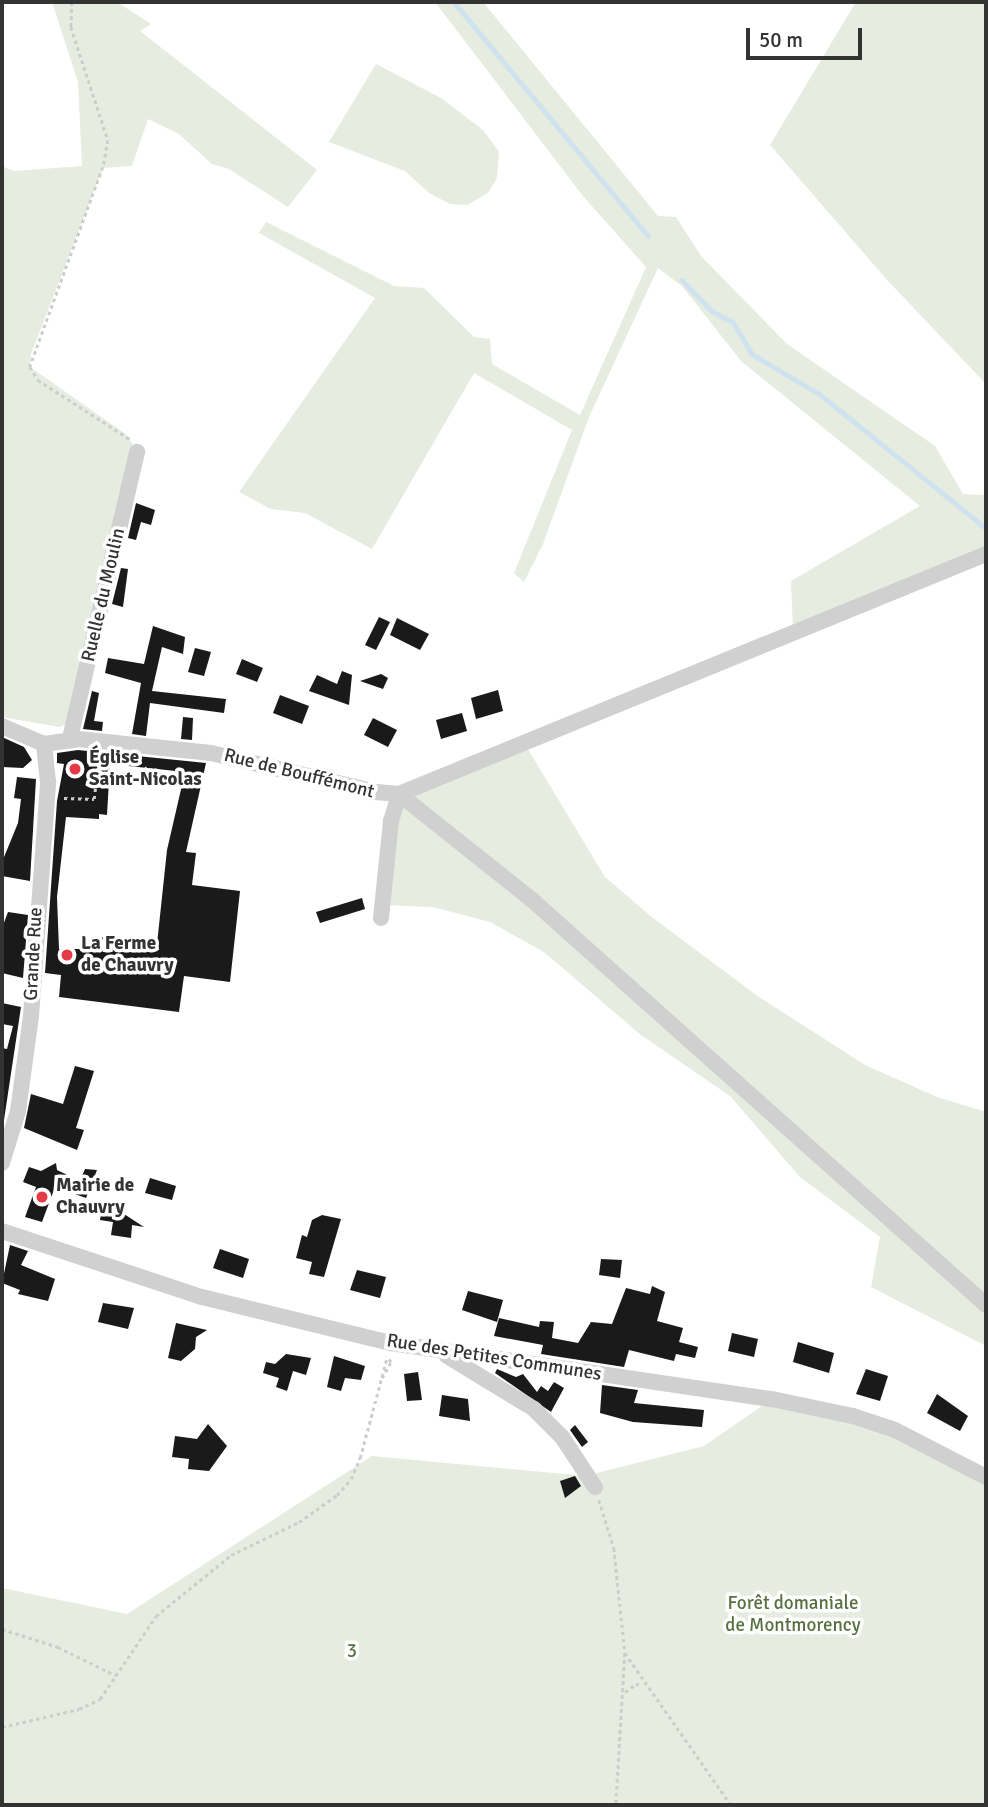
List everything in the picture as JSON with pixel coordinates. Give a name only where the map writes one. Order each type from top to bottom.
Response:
[{"type":"street","name":"Ruelle du Moulin","points":[[70,738],[137,452]]},
{"type":"street","name":"Rue de Bouffémont","points":[[44,744],[70,738],[211,753],[376,792],[399,794],[543,732],[986,554]]},
{"type":"street","points":[[2,726],[44,744]]},
{"type":"street","name":"Grande Rue","points":[[2,1163],[26,1067],[46,797],[44,744]]},
{"type":"street","points":[[381,918],[391,821],[399,794],[531,899],[986,1305]]},
{"type":"street","name":"Rue des Petites Communes","points":[[2,1231],[202,1297],[389,1351],[442,1352],[772,1399],[853,1416],[895,1430],[986,1477]]},
{"type":"street","points":[[442,1352],[534,1409],[562,1437],[595,1487]]},
{"type":"path","points":[[72,2],[71,27],[108,140],[103,167],[30,367],[38,380],[128,435],[137,452]]},
{"type":"path","points":[[46,797],[94,799],[100,741]]},
{"type":"path","points":[[2,1727],[79,1709],[100,1699],[144,1629],[214,1567],[252,1543],[299,1522],[337,1496],[351,1479],[360,1458],[389,1351]]},
{"type":"path","points":[[595,1487],[614,1548],[625,1653],[616,1805]]},
{"type":"path","points":[[2,1629],[58,1647],[116,1676]]},
{"type":"path","points":[[625,1653],[731,1805]]},
{"type":"path","points":[[623,1694],[628,1687],[645,1685]]},
{"type":"green space","points":[[52,2],[117,2],[151,24],[140,31],[317,170],[288,207],[229,169],[212,164],[179,134],[148,119],[132,166],[103,168],[31,354],[30,367],[127,435],[137,452],[75,719],[60,727],[2,717],[2,166],[14,171],[82,166],[78,82]]},
{"type":"green space","points":[[435,2],[483,2],[658,216],[676,217],[701,256],[787,344],[935,446],[963,494],[986,495],[986,554],[793,631],[791,581],[920,506],[741,361],[682,286],[658,268],[589,417],[543,544],[524,582],[514,573],[572,430],[474,373],[372,549],[305,513],[271,509],[239,492],[375,298],[259,233],[266,222],[394,286],[424,288],[474,337],[490,339],[492,364],[580,415],[646,267],[583,196]]},
{"type":"green space","points":[[856,2],[986,2],[986,384],[888,281],[770,145]]},
{"type":"green space","points":[[376,64],[441,98],[483,130],[499,152],[497,178],[488,193],[467,205],[450,204],[429,193],[405,171],[329,142]]},
{"type":"green space","points":[[523,741],[605,877],[653,918],[759,997],[865,1065],[937,1097],[986,1112],[986,1346],[871,1287],[880,1237],[800,1177],[730,1096],[641,1035],[544,952],[490,922],[433,907],[382,905],[397,797]]},
{"type":"green space","name":"Forêt domaniale de Montmorency","points":[[772,1399],[853,1416],[986,1477],[986,1805],[2,1805],[2,1588],[127,1614],[372,1456],[585,1476],[704,1446]]},
{"type":"building","points":[[136,503],[155,510],[151,525],[141,522],[136,540],[128,538]]},
{"type":"building","points":[[121,568],[128,569],[123,607],[112,604]]},
{"type":"building","points":[[379,617],[390,622],[376,650],[365,645]]},
{"type":"building","points":[[397,618],[429,634],[420,650],[390,635]]},
{"type":"building","points":[[153,626],[185,637],[183,654],[162,647],[152,691],[226,699],[224,713],[150,703],[146,736],[132,734],[141,683],[105,673],[108,658],[144,664]]},
{"type":"building","points":[[195,648],[211,652],[204,676],[188,672]]},
{"type":"building","points":[[242,659],[263,668],[257,682],[236,674]]},
{"type":"building","points":[[342,671],[352,675],[349,705],[309,691],[317,675],[337,684]]},
{"type":"building","points":[[381,674],[388,678],[383,689],[360,681]]},
{"type":"building","points":[[498,690],[503,711],[476,719],[471,698]]},
{"type":"building","points":[[92,691],[99,693],[94,721],[103,722],[102,731],[83,729]]},
{"type":"building","points":[[280,695],[309,706],[302,724],[273,713]]},
{"type":"building","points":[[462,713],[467,731],[441,739],[436,720]]},
{"type":"building","points":[[183,717],[193,718],[192,740],[181,739]]},
{"type":"building","points":[[373,718],[397,730],[388,747],[364,735]]},
{"type":"building","points":[[2,737],[24,747],[32,760],[23,768],[2,767]]},
{"type":"building","points":[[78,750],[206,763],[186,852],[196,853],[192,885],[240,891],[230,982],[184,976],[179,1012],[59,997],[61,975],[45,973],[57,801],[64,764],[57,763],[57,753]],"holes":[[[110,764],[185,772],[167,850],[157,944],[102,937],[101,949],[59,949],[57,897],[66,817],[99,819],[99,814],[107,815]]]},
{"type":"building","points":[[17,777],[36,779],[30,881],[2,876],[2,862],[18,823],[21,799],[14,798]]},
{"type":"building","points":[[362,898],[365,909],[320,923],[316,912]]},
{"type":"building","points":[[8,912],[28,915],[23,978],[2,973],[2,928]]},
{"type":"building","points":[[2,1003],[21,1007],[4,1120],[2,1048],[7,1049],[13,1026],[2,1024]]},
{"type":"building","points":[[75,1066],[94,1071],[76,1128],[84,1130],[77,1150],[24,1128],[31,1094],[63,1104]]},
{"type":"building","name":"Mairie de Chauvry","points":[[56,1163],[57,1170],[80,1181],[85,1169],[97,1170],[86,1198],[55,1187],[42,1222],[25,1217],[36,1187],[23,1182],[29,1167],[41,1171]]},
{"type":"building","points":[[150,1178],[176,1186],[172,1200],[145,1193]]},
{"type":"building","points":[[103,1203],[126,1206],[124,1214],[144,1227],[132,1225],[131,1238],[111,1235],[113,1222],[100,1220]]},
{"type":"building","points":[[322,1215],[341,1219],[324,1277],[309,1274],[312,1262],[296,1258],[302,1235],[307,1237],[312,1220]]},
{"type":"building","points":[[10,1245],[28,1251],[21,1265],[55,1279],[48,1301],[18,1294],[20,1290],[2,1283]]},
{"type":"building","points":[[220,1249],[249,1259],[243,1278],[213,1268]]},
{"type":"building","points":[[601,1259],[622,1260],[620,1278],[599,1275]]},
{"type":"building","points":[[357,1270],[386,1277],[380,1298],[350,1290]]},
{"type":"building","points":[[652,1286],[665,1292],[657,1321],[683,1328],[679,1342],[698,1347],[695,1358],[676,1354],[674,1361],[629,1350],[624,1367],[541,1354],[543,1345],[494,1336],[499,1318],[539,1327],[540,1321],[554,1322],[552,1338],[578,1343],[591,1322],[612,1324],[626,1288],[650,1294]]},
{"type":"building","points":[[468,1291],[503,1300],[497,1322],[462,1310]]},
{"type":"building","points":[[103,1303],[134,1308],[128,1329],[98,1322]]},
{"type":"building","points":[[176,1323],[207,1330],[196,1337],[195,1349],[181,1361],[168,1358]]},
{"type":"building","points":[[732,1333],[758,1339],[754,1357],[728,1351]]},
{"type":"building","points":[[798,1342],[834,1353],[829,1373],[793,1362]]},
{"type":"building","points":[[286,1354],[311,1358],[306,1375],[293,1371],[287,1391],[276,1387],[279,1378],[263,1373],[266,1362],[275,1364]]},
{"type":"building","points":[[334,1356],[365,1366],[361,1380],[345,1378],[341,1391],[327,1387]]},
{"type":"building","points":[[497,1369],[516,1377],[523,1374],[537,1392],[541,1386],[548,1391],[554,1382],[564,1388],[551,1412],[495,1373]]},
{"type":"building","points":[[866,1369],[888,1376],[880,1401],[856,1394]]},
{"type":"building","points":[[418,1372],[422,1400],[407,1401],[404,1374]]},
{"type":"building","points":[[602,1385],[638,1390],[634,1403],[704,1410],[702,1427],[633,1422],[600,1413]]},
{"type":"building","points":[[937,1394],[968,1416],[960,1431],[927,1413]]},
{"type":"building","points":[[442,1395],[468,1399],[470,1421],[439,1416]]},
{"type":"building","points":[[208,1424],[227,1446],[209,1471],[188,1469],[189,1459],[172,1457],[175,1436],[197,1439]]},
{"type":"building","points":[[575,1425],[588,1442],[582,1447],[570,1430]]},
{"type":"building","points":[[575,1476],[581,1486],[565,1498],[560,1481]]},
{"type":"waterway","points":[[454,2],[648,236]]},
{"type":"waterway","points":[[682,280],[712,311],[733,322],[752,354],[821,395],[986,528]]},
{"type":"place","name":"Église Saint-Nicolas","points":[[75,769]]},
{"type":"place","name":"La Ferme de Chauvry","points":[[67,955]]},
{"type":"place","name":"Mairie de Chauvry","points":[[42,1197]]},
{"type":"park label","name":"3","points":[[352,1652]]}]
